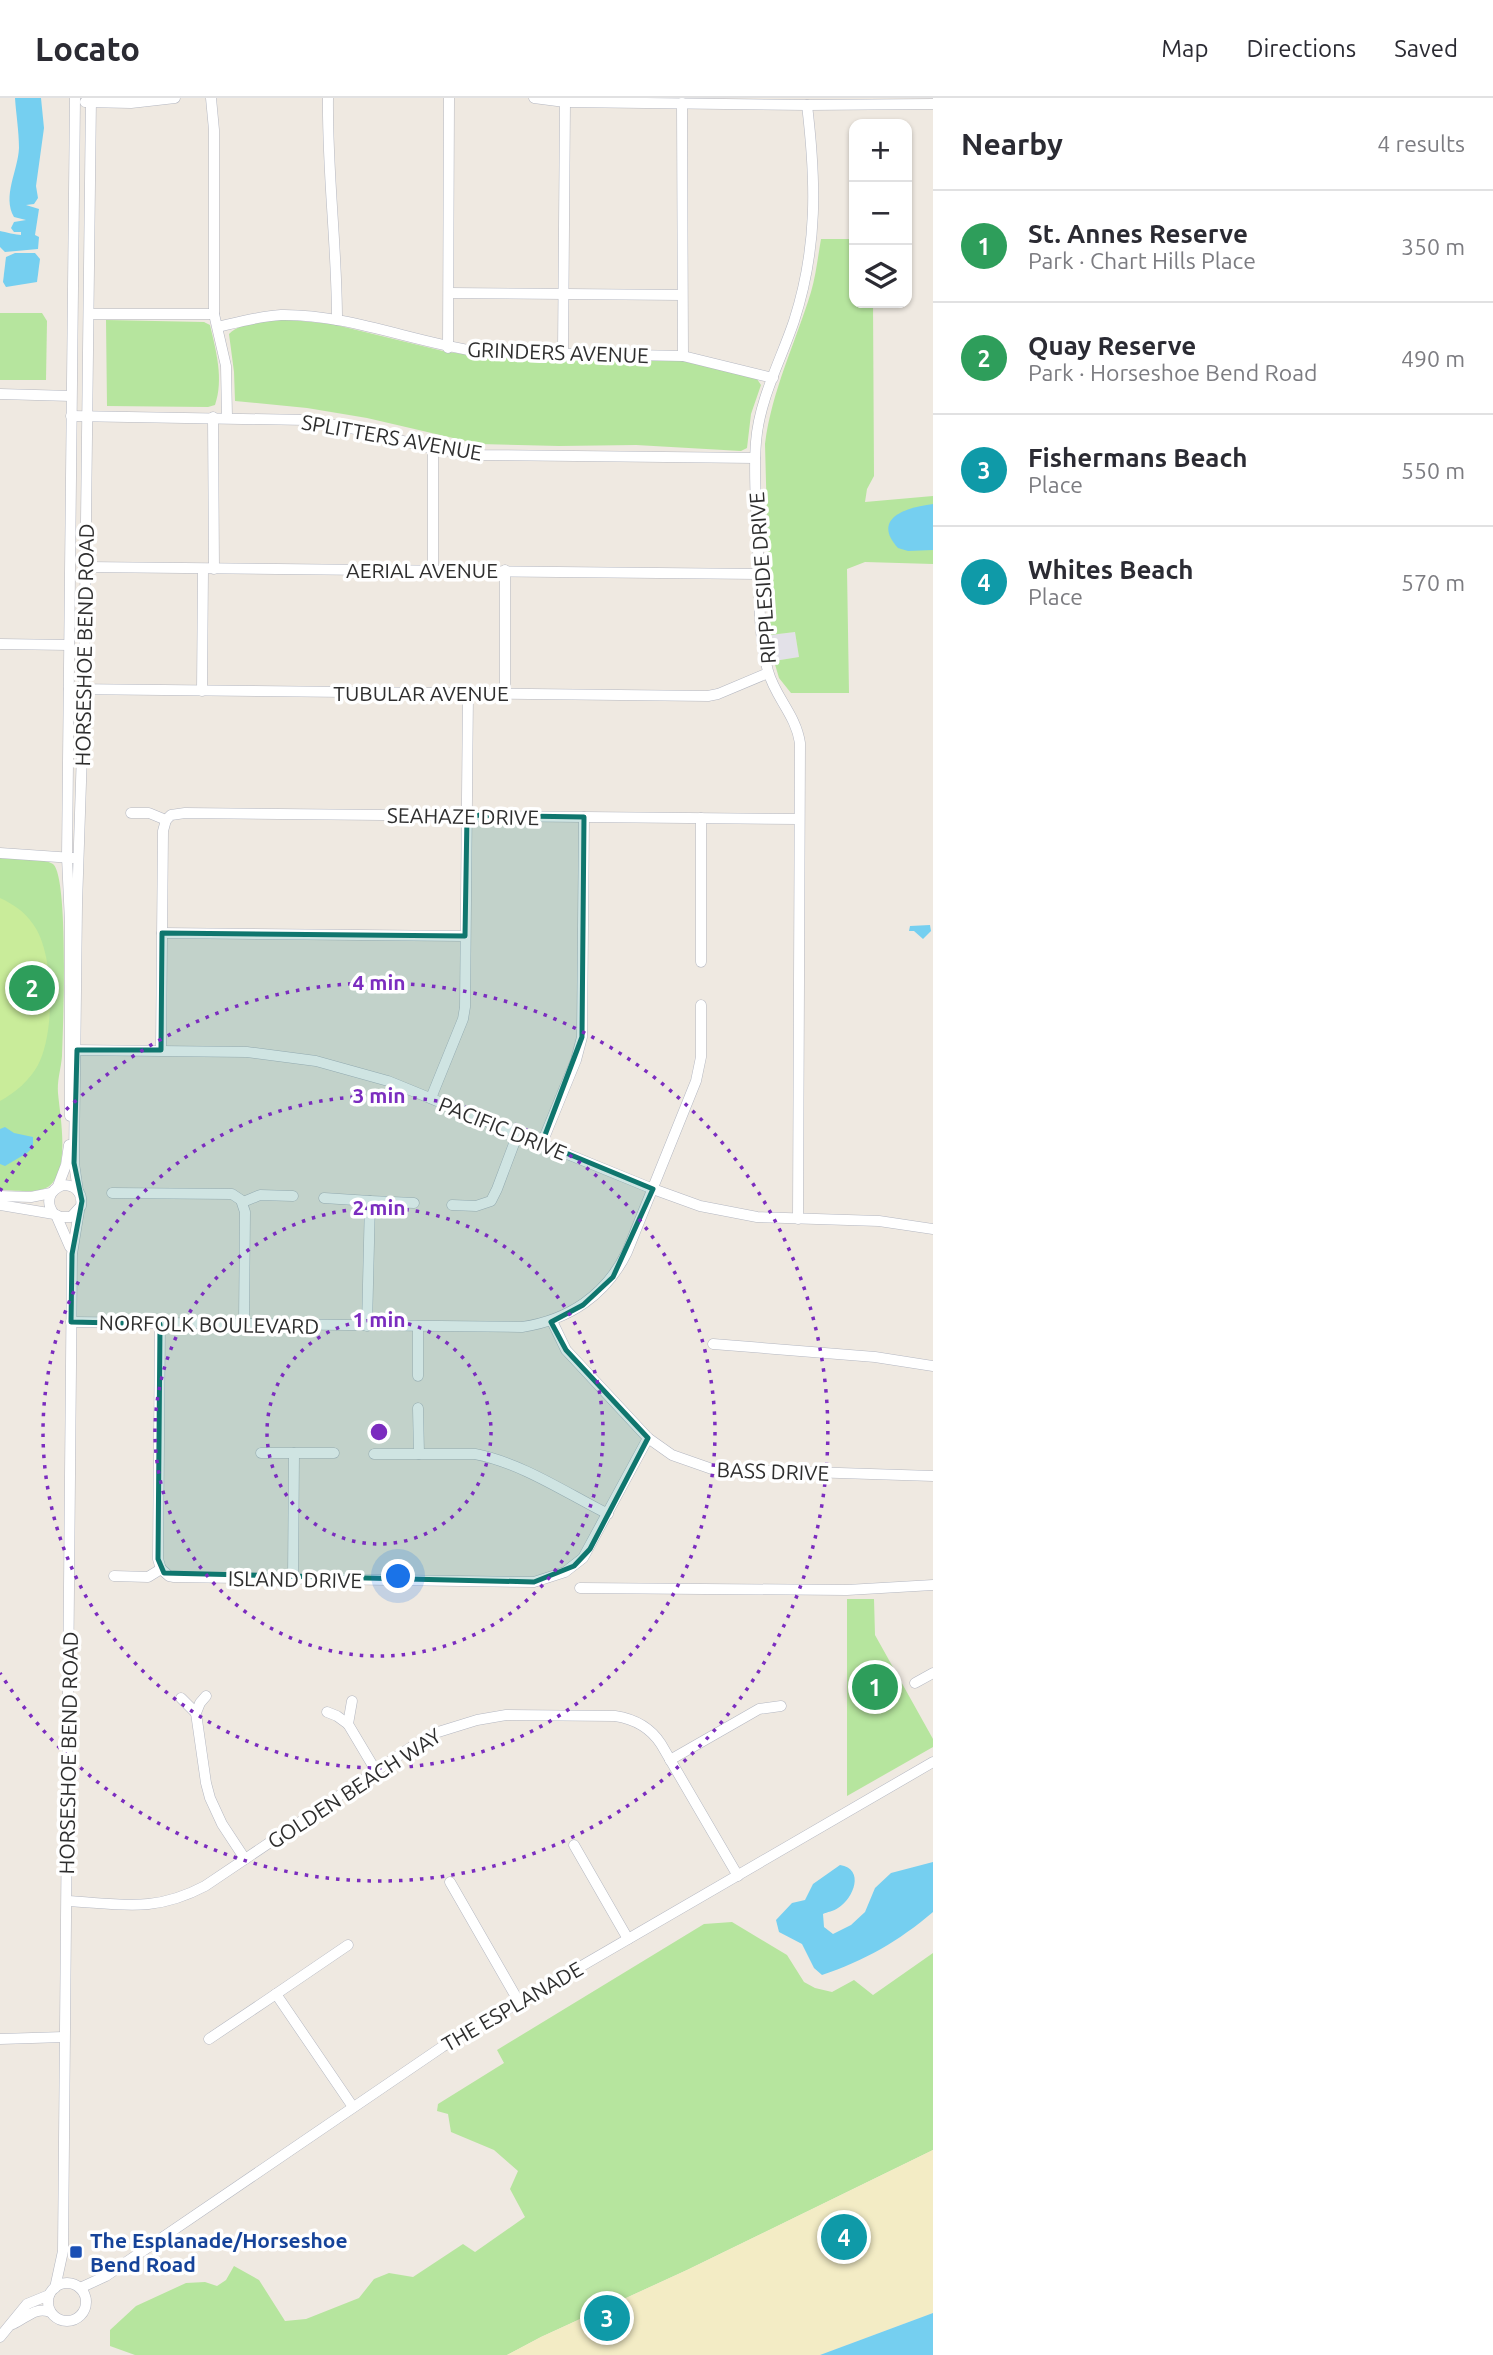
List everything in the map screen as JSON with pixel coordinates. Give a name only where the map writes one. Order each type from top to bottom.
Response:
[{"type":"street","points":[[75,100],[159,101],[175,98]]},
{"type":"street","points":[[211,98],[214,130],[215,314],[226,366],[227,417]]},
{"type":"street","points":[[328,98],[328,149],[337,259],[337,320]]},
{"type":"street","points":[[449,98],[449,348]]},
{"type":"street","points":[[534,98],[565,102],[587,100],[807,105],[819,102],[933,104]]},
{"type":"street","name":"HORSESHOE BEND ROAD","points":[[75,100],[67,857],[74,1163],[78,1191]]},
{"type":"street","name":"HORSESHOE BEND ROAD","points":[[55,1190],[66,1165],[69,1144],[73,1050],[84,690],[91,100]]},
{"type":"street","points":[[563,353],[565,102]]},
{"type":"street","points":[[682,103],[683,356]]},
{"type":"street","name":"RIPPLESIDE DRIVE","points":[[799,1219],[800,743],[797,726],[768,673],[762,643],[755,458],[758,425],[806,281],[814,218],[814,167],[807,105]]},
{"type":"street","points":[[449,293],[682,295]]},
{"type":"street","points":[[89,314],[215,314]]},
{"type":"street","name":"GRINDERS AVENUE","points":[[218,327],[267,316],[297,316],[337,320],[449,348],[481,352],[683,356],[773,378]]},
{"type":"street","points":[[0,394],[71,396]]},
{"type":"street","name":"SPLITTERS AVENUE","points":[[71,416],[307,419],[433,449],[484,455],[755,458]]},
{"type":"street","points":[[213,417],[214,569]]},
{"type":"street","points":[[433,449],[433,570]]},
{"type":"street","name":"AERIAL AVENUE","points":[[86,567],[759,574]]},
{"type":"street","points":[[202,691],[203,569]]},
{"type":"street","points":[[505,570],[505,694]]},
{"type":"street","points":[[0,644],[69,645]]},
{"type":"street","name":"TUBULAR AVENUE","points":[[69,690],[708,696],[768,673]]},
{"type":"street","points":[[431,1098],[463,1019],[468,694]]},
{"type":"street","name":"SEAHAZE DRIVE","points":[[131,813],[149,813],[166,820],[185,813],[799,819]]},
{"type":"street","points":[[542,1143],[576,1060],[582,1037],[584,817]]},
{"type":"street","points":[[701,818],[701,962]]},
{"type":"street","points":[[161,1050],[163,831],[166,820]]},
{"type":"street","points":[[0,853],[79,858]]},
{"type":"street","points":[[162,933],[465,936]]},
{"type":"street","name":"NORFOLK BOULEVARD","points":[[71,1322],[522,1327],[552,1321],[583,1305],[613,1277],[627,1252],[700,1068],[701,1005]]},
{"type":"street","name":"PACIFIC DRIVE","points":[[73,1050],[247,1052],[316,1061],[362,1072],[431,1098],[700,1206],[757,1217],[879,1221],[933,1229]]},
{"type":"street","points":[[452,1205],[476,1206],[491,1201],[518,1133]]},
{"type":"street","points":[[0,1196],[31,1197],[71,1186],[78,1191],[82,1201],[79,1211],[71,1217],[0,1205]]},
{"type":"street","points":[[55,1190],[49,1204],[55,1214]]},
{"type":"street","points":[[112,1193],[232,1194],[243,1202],[246,1212],[244,1324]]},
{"type":"street","points":[[243,1202],[260,1195],[293,1196]]},
{"type":"street","points":[[324,1198],[414,1203]]},
{"type":"street","points":[[367,1326],[370,1201]]},
{"type":"street","name":"HORSESHOE BEND ROAD","points":[[52,2292],[63,2251],[72,1254],[79,1211]]},
{"type":"street","name":"HORSESHOE BEND ROAD","points":[[55,1214],[67,1234],[72,1254]]},
{"type":"street","name":"BASS DRIVE","points":[[552,1321],[566,1350],[648,1438],[672,1455],[712,1469],[933,1476]]},
{"type":"street","points":[[160,1324],[158,1559],[161,1569]]},
{"type":"street","points":[[418,1326],[418,1376]]},
{"type":"street","points":[[713,1344],[875,1357],[933,1366]]},
{"type":"street","points":[[418,1408],[419,1454]]},
{"type":"street","name":"ISLAND DRIVE","points":[[114,1576],[148,1577],[161,1569],[174,1577],[544,1580],[565,1572],[583,1558],[648,1438]]},
{"type":"street","points":[[261,1452],[334,1453]]},
{"type":"street","points":[[293,1579],[294,1453]]},
{"type":"street","points":[[374,1454],[475,1454],[499,1460],[608,1514]]},
{"type":"street","points":[[580,1588],[846,1590],[933,1585]]},
{"type":"street","points":[[915,1683],[933,1673]]},
{"type":"street","points":[[206,1696],[196,1713],[206,1783],[222,1824],[245,1859]]},
{"type":"street","points":[[181,1698],[196,1713]]},
{"type":"street","points":[[348,1724],[352,1701]]},
{"type":"street","points":[[670,1760],[759,1709],[781,1706]]},
{"type":"street","points":[[327,1712],[348,1724],[376,1771]]},
{"type":"street","name":"GOLDEN BEACH WAY","points":[[67,1901],[151,1906],[188,1895],[435,1733],[477,1720],[506,1715],[627,1718],[652,1732],[738,1876]]},
{"type":"street","name":"THE ESPLANADE","points":[[75,2286],[106,2276],[434,2051],[933,1762]]},
{"type":"street","points":[[574,1845],[628,1939]]},
{"type":"street","points":[[450,1882],[519,2002]]},
{"type":"street","points":[[209,2039],[348,1945]]},
{"type":"street","points":[[276,1994],[353,2108]]},
{"type":"street","points":[[0,2039],[64,2037]]},
{"type":"street","name":"HORSESHOE BEND ROAD","points":[[63,2251],[75,2286]]},
{"type":"street","name":"THE ESPLANADE","points":[[86,2304],[106,2276]]},
{"type":"street","points":[[0,2337],[27,2304],[52,2292],[75,2286],[83,2292],[86,2304],[83,2313],[73,2320],[60,2320],[50,2312],[37,2311],[10,2326]]},
{"type":"street","points":[[50,2312],[52,2292]]},
{"type":"highlighted area","points":[[467,815],[584,817],[582,1037],[542,1143],[653,1189],[613,1277],[583,1305],[551,1322],[566,1350],[648,1438],[590,1549],[574,1566],[534,1582],[164,1573],[158,1559],[160,1324],[71,1322],[72,1254],[82,1201],[74,1163],[77,1050],[161,1050],[162,933],[465,936]]},
{"type":"shaded area","points":[[795,632],[799,657],[774,661],[770,635]]},
{"type":"green space","points":[[821,239],[849,239],[849,308],[873,308],[874,476],[867,489],[865,502],[933,496],[933,564],[865,562],[847,569],[849,693],[791,693],[779,678],[774,661],[799,657],[795,632],[770,635],[765,444],[778,386],[816,272]]},
{"type":"green space","points":[[0,313],[42,313],[47,321],[46,380],[0,380]]},
{"type":"green space","points":[[281,319],[332,324],[447,352],[482,356],[683,361],[757,379],[761,385],[751,414],[747,448],[741,451],[636,445],[479,444],[367,418],[307,408],[235,401],[229,334],[247,324]]},
{"type":"green space","points":[[106,320],[204,322],[210,325],[219,375],[215,405],[107,406]]},
{"type":"green space","points":[[0,858],[53,864],[58,875],[61,896],[64,987],[58,1088],[62,1156],[55,1179],[48,1187],[37,1190],[0,1190]]},
{"type":"green space","points":[[0,898],[26,916],[40,937],[49,973],[50,1014],[44,1051],[38,1065],[22,1086],[0,1101]]},
{"type":"green space","points":[[847,1599],[874,1599],[875,1635],[933,1739],[933,1747],[847,1796]]},
{"type":"green space","points":[[732,1922],[787,1955],[804,1982],[832,1992],[854,1980],[873,1995],[933,1953],[933,2150],[507,2355],[135,2355],[110,2346],[110,2330],[136,2306],[186,2283],[205,2282],[217,2286],[226,2280],[234,2266],[259,2280],[285,2321],[306,2319],[359,2298],[374,2279],[389,2273],[413,2277],[463,2244],[475,2252],[525,2217],[510,2189],[518,2171],[494,2150],[451,2132],[448,2114],[437,2111],[438,2104],[504,2063],[497,2050],[704,1924]]},
{"type":"sand","points":[[933,2150],[933,2313],[820,2355],[507,2355],[541,2337],[687,2270]]},
{"type":"water","points":[[15,98],[41,98],[44,128],[36,186],[38,198],[34,204],[26,205],[39,209],[35,235],[39,237],[38,249],[5,252],[0,247],[0,231],[21,235],[21,232],[14,232],[11,228],[14,222],[26,220],[14,217],[10,201],[19,148]]},
{"type":"water","points":[[15,253],[35,253],[40,259],[37,282],[6,287],[3,282],[6,257]]},
{"type":"water","points":[[933,504],[933,550],[908,551],[898,548],[890,537],[890,521],[904,511]]},
{"type":"water","points":[[930,925],[931,931],[923,939],[914,931],[909,931],[910,926]]},
{"type":"water","points":[[5,1127],[14,1133],[33,1137],[33,1147],[5,1166],[0,1164],[0,1129]]},
{"type":"water","points":[[933,1862],[933,1912],[867,1957],[822,1975],[814,1968],[802,1944],[779,1932],[776,1920],[792,1903],[805,1900],[813,1884],[840,1865],[848,1868],[855,1878],[849,1898],[836,1909],[823,1914],[824,1927],[833,1934],[851,1925],[865,1912],[875,1888],[891,1873]]},
{"type":"water","points":[[933,2313],[933,2355],[820,2355]]},
{"type":"place","name":"Quay Reserve","points":[[32,988]]},
{"type":"place","name":"St. Annes Reserve","points":[[875,1687]]},
{"type":"place","name":"Whites Beach","points":[[844,2237]]},
{"type":"place","name":"The Esplanade/Horseshoe Bend Road","points":[[76,2252]]},
{"type":"place","name":"Fishermans Beach","points":[[607,2318]]}]
